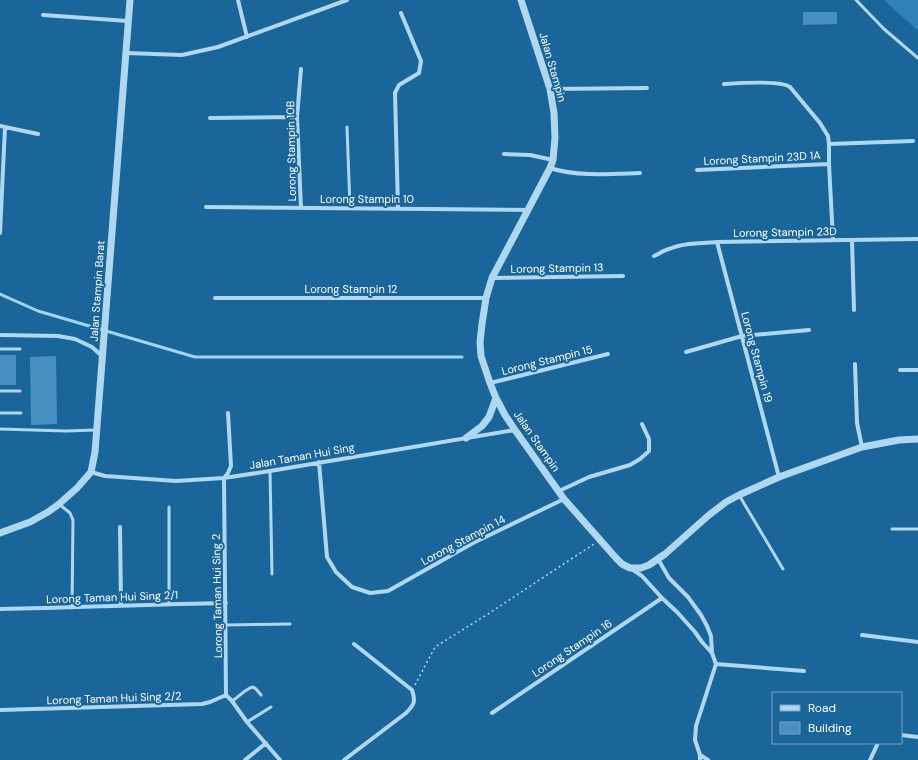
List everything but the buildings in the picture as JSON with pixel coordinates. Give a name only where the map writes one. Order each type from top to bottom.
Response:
[{"type":"street","name":"Jalan Stampin Barat","points":[[0,533],[30,522],[48,512],[77,488],[91,472],[95,452],[103,358],[130,0]]},
{"type":"street","points":[[238,0],[247,36]]},
{"type":"street","points":[[126,53],[182,55],[218,47],[347,0]]},
{"type":"street","name":"Jalan Stampin","points":[[521,0],[550,89],[554,113],[555,138],[553,160],[492,278],[486,298],[480,342],[481,356],[496,398],[505,415],[540,466],[564,499],[600,540],[622,564],[630,568]]},
{"type":"street","points":[[398,208],[395,93],[399,85],[419,73],[421,62],[401,13]]},
{"type":"street","points":[[43,15],[128,21]]},
{"type":"street","name":"Lorong Stampin 10B","points":[[300,208],[297,117],[301,69]]},
{"type":"street","points":[[724,84],[776,83],[786,85],[790,87],[820,123],[828,136],[829,144],[833,240]]},
{"type":"street","points":[[550,89],[647,88]]},
{"type":"street","points":[[210,118],[297,117]]},
{"type":"street","points":[[0,126],[38,134]]},
{"type":"street","points":[[0,233],[5,127]]},
{"type":"street","points":[[829,144],[913,141]]},
{"type":"street","points":[[504,154],[530,155],[553,160]]},
{"type":"street","name":"Lorong Stampin 23D 1A","points":[[697,170],[829,164]]},
{"type":"street","points":[[550,168],[580,174],[640,174]]},
{"type":"street","name":"Lorong Stampin 10","points":[[206,207],[528,210]]},
{"type":"street","name":"Lorong Stampin 23D","points":[[654,256],[668,249],[697,243],[918,239]]},
{"type":"street","points":[[852,240],[854,310]]},
{"type":"street","name":"Lorong Stampin 19","points":[[717,242],[779,477]]},
{"type":"street","name":"Lorong Stampin 13","points":[[492,278],[623,276]]},
{"type":"street","name":"Lorong Stampin 12","points":[[215,298],[486,298]]},
{"type":"street","points":[[686,352],[742,336],[809,330]]},
{"type":"street","points":[[0,335],[58,336],[75,339],[92,347],[103,358]]},
{"type":"street","name":"Lorong Stampin 15","points":[[490,383],[608,354]]},
{"type":"street","points":[[855,364],[857,423],[862,448]]},
{"type":"street","points":[[900,370],[918,370]]},
{"type":"street","points":[[466,438],[482,426],[489,417],[496,398]]},
{"type":"street","name":"Lorong Taman Hui Sing 2","points":[[226,695],[224,478],[230,466],[228,413]]},
{"type":"street","points":[[559,491],[589,477],[630,465],[640,459],[649,451],[649,439],[642,424]]},
{"type":"street","name":"Jalan Taman Hui Sing","points":[[91,472],[105,476],[176,481],[224,478],[515,430]]},
{"type":"street","points":[[630,568],[641,568],[649,565],[665,554],[726,502],[779,477],[862,448],[899,440],[918,439]]},
{"type":"street","name":"Lorong Stampin 14","points":[[319,462],[327,557],[336,572],[352,587],[370,593],[388,591],[473,543],[564,499]]},
{"type":"street","points":[[120,527],[121,606]]},
{"type":"street","points":[[658,559],[669,578],[688,597],[701,615],[711,636],[712,653],[716,664],[696,726],[695,740],[700,758],[708,760]]},
{"type":"street","points":[[630,568],[642,576],[678,613],[712,653]]},
{"type":"street","name":"Lorong Stampin 16","points":[[492,712],[662,598]]},
{"type":"street","name":"Lorong Taman Hui Sing 2/1","points":[[0,610],[226,602]]},
{"type":"street","points":[[862,636],[918,642]]},
{"type":"street","points":[[344,760],[406,713],[413,706],[414,697],[412,690],[354,644]]},
{"type":"street","points":[[716,664],[804,671]]},
{"type":"street","points":[[226,695],[280,760]]},
{"type":"street","name":"Lorong Taman Hui Sing 2/2","points":[[0,710],[202,704],[226,695]]},
{"type":"street","points":[[902,735],[918,736]]},
{"type":"street","points":[[245,760],[266,743]]},
{"type":"street","points":[[870,760],[878,744]]},
{"type":"lane","points":[[856,0],[884,30],[918,58]]},
{"type":"lane","points":[[347,127],[350,208]]},
{"type":"lane","points":[[0,349],[20,349]]},
{"type":"lane","points":[[0,391],[20,391]]},
{"type":"lane","points":[[0,413],[21,413]]},
{"type":"lane","points":[[0,429],[66,431],[97,430]]},
{"type":"lane","points":[[270,471],[272,574]]},
{"type":"lane","points":[[739,495],[783,569]]},
{"type":"lane","points":[[59,504],[70,513],[73,520],[72,608]]},
{"type":"lane","points":[[169,507],[169,604]]},
{"type":"lane","points":[[892,529],[918,529]]},
{"type":"lane","points":[[226,624],[290,624]]},
{"type":"lane","points":[[232,701],[249,688],[253,687],[260,695]]},
{"type":"lane","points":[[247,722],[271,707]]},
{"type":"path","points":[[412,690],[435,647],[600,540]]},
{"type":"shaded area","points":[[884,0],[918,0],[918,31]]},
{"type":"waterway","points":[[0,294],[38,311],[195,357],[462,357]]}]
